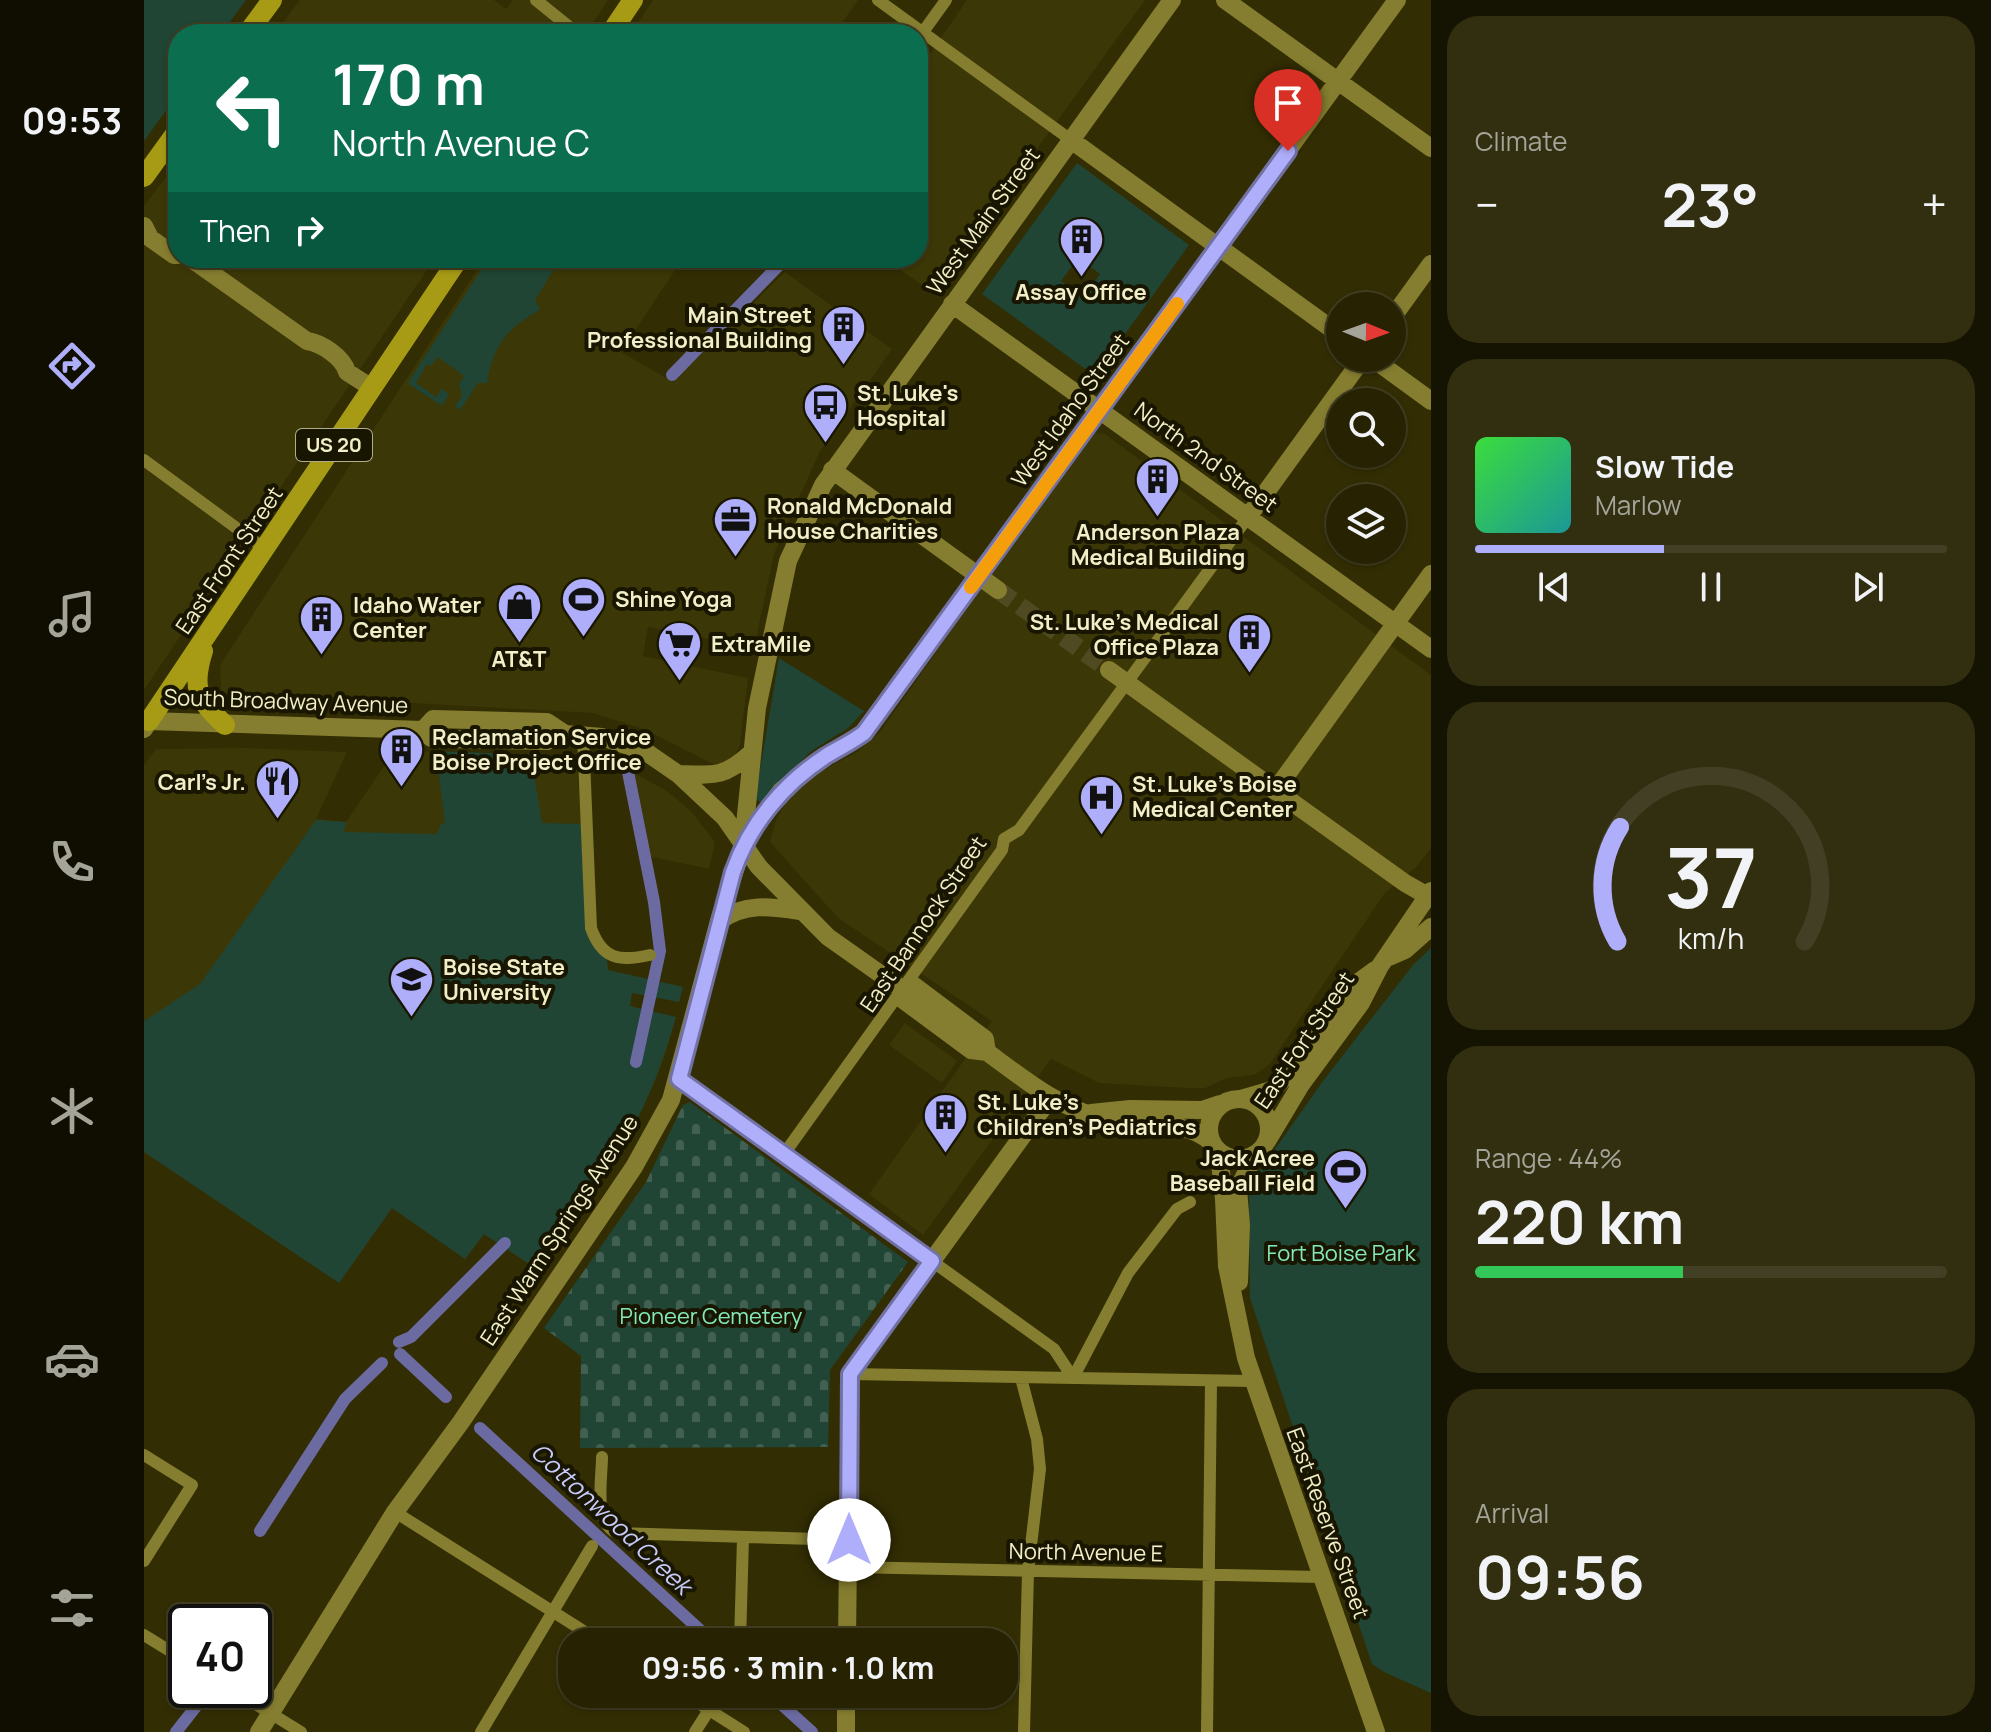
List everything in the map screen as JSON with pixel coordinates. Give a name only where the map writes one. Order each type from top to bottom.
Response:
[{"type":"main road","points":[[254,24],[272,0]]},
{"type":"main road","points":[[617,24],[633,0]]},
{"type":"main road","points":[[144,177],[168,144]]},
{"type":"main road","name":"East Front Street","points":[[145,723],[452,268]]},
{"type":"main road","points":[[209,632],[195,680],[201,699],[225,725]]},
{"type":"street","points":[[536,0],[566,24]]},
{"type":"street","points":[[878,0],[912,24]]},
{"type":"street","points":[[928,25],[946,0]]},
{"type":"street","name":"West Main Street","points":[[832,470],[1172,0]]},
{"type":"street","points":[[1225,0],[1431,148]]},
{"type":"street","name":"West Idaho Street","points":[[743,844],[781,791],[805,771],[864,733],[1397,0]]},
{"type":"street","points":[[928,36],[1326,325]]},
{"type":"street","points":[[144,225],[156,228],[168,237]]},
{"type":"street","points":[[144,225],[150,238],[168,251]]},
{"type":"street","points":[[1406,299],[1431,264]]},
{"type":"street","points":[[204,268],[307,341],[317,343],[345,364],[347,372],[372,388]]},
{"type":"street","name":"North 2nd Street","points":[[952,304],[1431,649]]},
{"type":"street","points":[[1248,517],[1353,372]]},
{"type":"street","points":[[1391,372],[1431,401]]},
{"type":"street","points":[[144,460],[265,549]]},
{"type":"street","points":[[832,470],[998,590]]},
{"type":"street","name":"East Warm Springs Avenue","points":[[259,1732],[395,1512],[461,1422],[634,1167],[671,1100],[743,844],[757,708],[788,561],[812,505],[832,470]]},
{"type":"street","name":"East Bannock Street","points":[[784,1154],[1002,850],[1004,839],[1019,830],[1248,517]]},
{"type":"street","points":[[1275,791],[1431,574]]},
{"type":"street","points":[[1109,670],[1405,883],[1430,895]]},
{"type":"street","name":"South Broadway Avenue","points":[[423,730],[433,719],[547,722],[574,734],[602,737],[644,752],[678,774],[725,818],[759,867],[828,937],[903,990],[902,999],[924,1016],[971,1050],[987,1052],[1050,1098]]},
{"type":"street","points":[[469,719],[471,727],[504,733],[512,740]]},
{"type":"street","name":"South Broadway Avenue","points":[[145,723],[423,730],[435,738],[547,741],[574,734]]},
{"type":"street","points":[[574,734],[591,928],[597,945],[606,953],[633,959],[650,955]]},
{"type":"street","points":[[678,774],[720,775],[734,769],[751,753]]},
{"type":"street","name":"East Fort Street","points":[[1261,1148],[1300,1086],[1361,1003],[1384,962],[1430,895]]},
{"type":"street","points":[[719,921],[749,907],[767,906],[800,911]]},
{"type":"street","points":[[1384,962],[1405,950],[1431,927]]},
{"type":"street","name":"East Fort Street","points":[[1086,1114],[1130,1109],[1202,1110],[1272,1090],[1291,1072],[1360,981],[1384,962]]},
{"type":"street","points":[[679,1079],[1054,1349],[1073,1378]]},
{"type":"street","points":[[847,1628],[850,1374],[1050,1098],[1114,1123],[1170,1125],[1193,1130],[1215,1148],[1237,1160],[1261,1148],[1268,1122],[1265,1113],[1250,1101],[1232,1101],[1216,1109],[1209,1125],[1215,1148]]},
{"type":"street","name":"East Reserve Street","points":[[1215,1148],[1224,1199],[1227,1266],[1238,1328],[1252,1381],[1376,1732]]},
{"type":"street","name":"East Reserve Street","points":[[1238,1328],[1241,1225],[1238,1189],[1261,1148]]},
{"type":"street","points":[[1073,1378],[1128,1273],[1177,1209],[1190,1202]]},
{"type":"street","points":[[850,1374],[1252,1381]]},
{"type":"street","points":[[1021,1378],[1037,1439],[1040,1469],[1028,1571],[1024,1732]]},
{"type":"street","points":[[1207,1732],[1211,1382]]},
{"type":"street","points":[[144,1455],[192,1485],[144,1561]]},
{"type":"street","points":[[602,1457],[602,1509],[611,1530],[628,1535],[849,1540]]},
{"type":"street","points":[[395,1512],[579,1628]]},
{"type":"street","points":[[740,1628],[743,1538]]},
{"type":"street","points":[[481,1732],[592,1546]]},
{"type":"street","name":"North Avenue E","points":[[849,1567],[1323,1577]]},
{"type":"street","points":[[144,1635],[168,1650]]},
{"type":"street","points":[[263,1708],[301,1732]]},
{"type":"street","points":[[706,1708],[744,1732]]},
{"type":"street","points":[[846,1708],[846,1732]]},
{"type":"street","points":[[695,1732],[709,1710]]},
{"type":"shaded area","points":[[300,0],[494,0],[506,9],[513,0],[608,0],[592,24],[282,24]]},
{"type":"shaded area","points":[[653,0],[858,0],[841,24],[637,24]]},
{"type":"shaded area","points":[[967,0],[1145,0],[933,292],[897,268],[928,268],[928,57]]},
{"type":"shaded area","points":[[168,174],[168,268],[428,268],[144,690],[144,206]]},
{"type":"shaded area","points":[[478,268],[676,268],[621,352],[673,382],[785,272],[892,349],[820,451],[774,554],[754,648],[648,627],[643,656],[748,678],[740,745],[734,757],[723,763],[713,764],[646,730],[593,713],[395,702],[389,699],[221,693],[220,665]]},
{"type":"shaded area","name":"St. Luke's Boise Medical Center","points":[[1090,434],[1105,434],[1431,675],[1431,848],[1418,865],[1384,894],[1269,1065],[1254,1075],[1227,1078],[1205,1088],[1187,1088],[1099,1083],[1051,1059],[923,1235],[869,1194],[992,1021],[838,918],[770,842],[776,820],[789,798],[809,778],[857,752],[880,732]]},
{"type":"shaded area","name":"Boise State University","points":[[156,749],[347,752],[316,819],[346,822],[395,750],[576,758],[598,947],[606,949],[608,970],[683,987],[679,1002],[632,993],[630,1006],[676,1017],[667,1049],[632,1129],[538,1270],[484,1234],[465,1259],[392,1208],[339,1283],[144,1152],[144,765]]},
{"type":"shaded area","points":[[629,770],[667,791],[692,812],[715,842],[709,869],[648,856]]},
{"type":"shaded area","points":[[905,1023],[957,1061],[942,1083],[889,1045]]},
{"type":"green space","points":[[144,0],[246,0],[228,24],[168,24],[168,108],[144,141]]},
{"type":"green space","points":[[1077,163],[1189,245],[1095,376],[982,294]],"holes":[[[1078,258],[1100,274],[1083,297],[1061,281]]]},
{"type":"green space","points":[[482,268],[554,269],[535,300],[540,310],[503,339],[493,358],[487,383],[478,383],[460,410],[455,406],[462,396],[459,384],[464,376],[438,357],[431,366],[427,364],[416,383],[436,397],[442,389],[449,394],[442,406],[409,381]]},
{"type":"green space","points":[[779,658],[864,711],[848,728],[810,752],[761,802],[755,799]]},
{"type":"green space","name":"Boise State University","points":[[436,751],[531,755],[542,823],[582,824],[598,947],[606,949],[608,970],[683,987],[679,1002],[632,993],[630,1006],[676,1017],[658,1073],[623,1145],[538,1270],[484,1234],[465,1259],[392,1208],[339,1283],[144,1152],[144,1021],[200,984],[316,820],[346,822],[344,832],[437,834],[441,824],[445,824]]},
{"type":"green space","name":"Fort Boise Park","points":[[1431,948],[1431,1693],[1372,1664],[1250,1298],[1249,1186],[1323,1081],[1413,965]]},
{"type":"green space","name":"Pioneer Cemetery","points":[[690,1102],[908,1262],[830,1370],[828,1447],[580,1448],[581,1356],[544,1328],[646,1182],[683,1105]]},
{"type":"waterway","points":[[672,375],[776,268]]},
{"type":"waterway","points":[[628,772],[654,902],[660,951],[636,1062]]},
{"type":"waterway","points":[[399,1342],[411,1337],[505,1243]]},
{"type":"waterway","name":"Cottonwood Creek","points":[[400,1354],[446,1397]]},
{"type":"waterway","points":[[260,1531],[345,1399],[382,1363]]},
{"type":"waterway","name":"Cottonwood Creek","points":[[480,1428],[698,1628]]},
{"type":"waterway","points":[[176,1732],[195,1708]]},
{"type":"waterway","name":"Cottonwood Creek","points":[[785,1708],[812,1732]]},
{"type":"tunnel","points":[[998,590],[1109,670]]},
{"type":"slow traffic","points":[[971,587],[1177,304]]},
{"type":"place","name":"Assay Office","points":[[1081,278]]},
{"type":"place","name":"Main Street Professional Building","points":[[843,367]]},
{"type":"place","name":"St. Luke's Hospital","points":[[826,445]]},
{"type":"place","name":"Anderson Plaza Medical Building","points":[[1158,518]]},
{"type":"place","name":"Ronald McDonald House Charities","points":[[736,558]]},
{"type":"place","name":"Shine Yoga","points":[[584,638]]},
{"type":"place","name":"AT&T","points":[[519,645]]},
{"type":"place","name":"Idaho Water Center","points":[[322,657]]},
{"type":"place","name":"St. Luke's Medical Office Plaza","points":[[1250,674]]},
{"type":"place","name":"ExtraMile","points":[[680,683]]},
{"type":"place","name":"Reclamation Service Boise Project Office","points":[[401,789]]},
{"type":"place","name":"Carl's Jr.","points":[[277,821]]},
{"type":"place","name":"St. Luke's Boise Medical Center","points":[[1101,836]]},
{"type":"place","name":"Boise State University","points":[[412,1019]]},
{"type":"place","name":"St. Luke’s Children’s Pediatrics","points":[[946,1154]]},
{"type":"place","name":"Jack Acree Baseball Field","points":[[1346,1210]]},
{"type":"route","points":[[849,1540],[850,1374],[932,1261],[679,1079],[733,872],[743,844],[781,791],[829,754],[864,733],[1288,151]]}]
